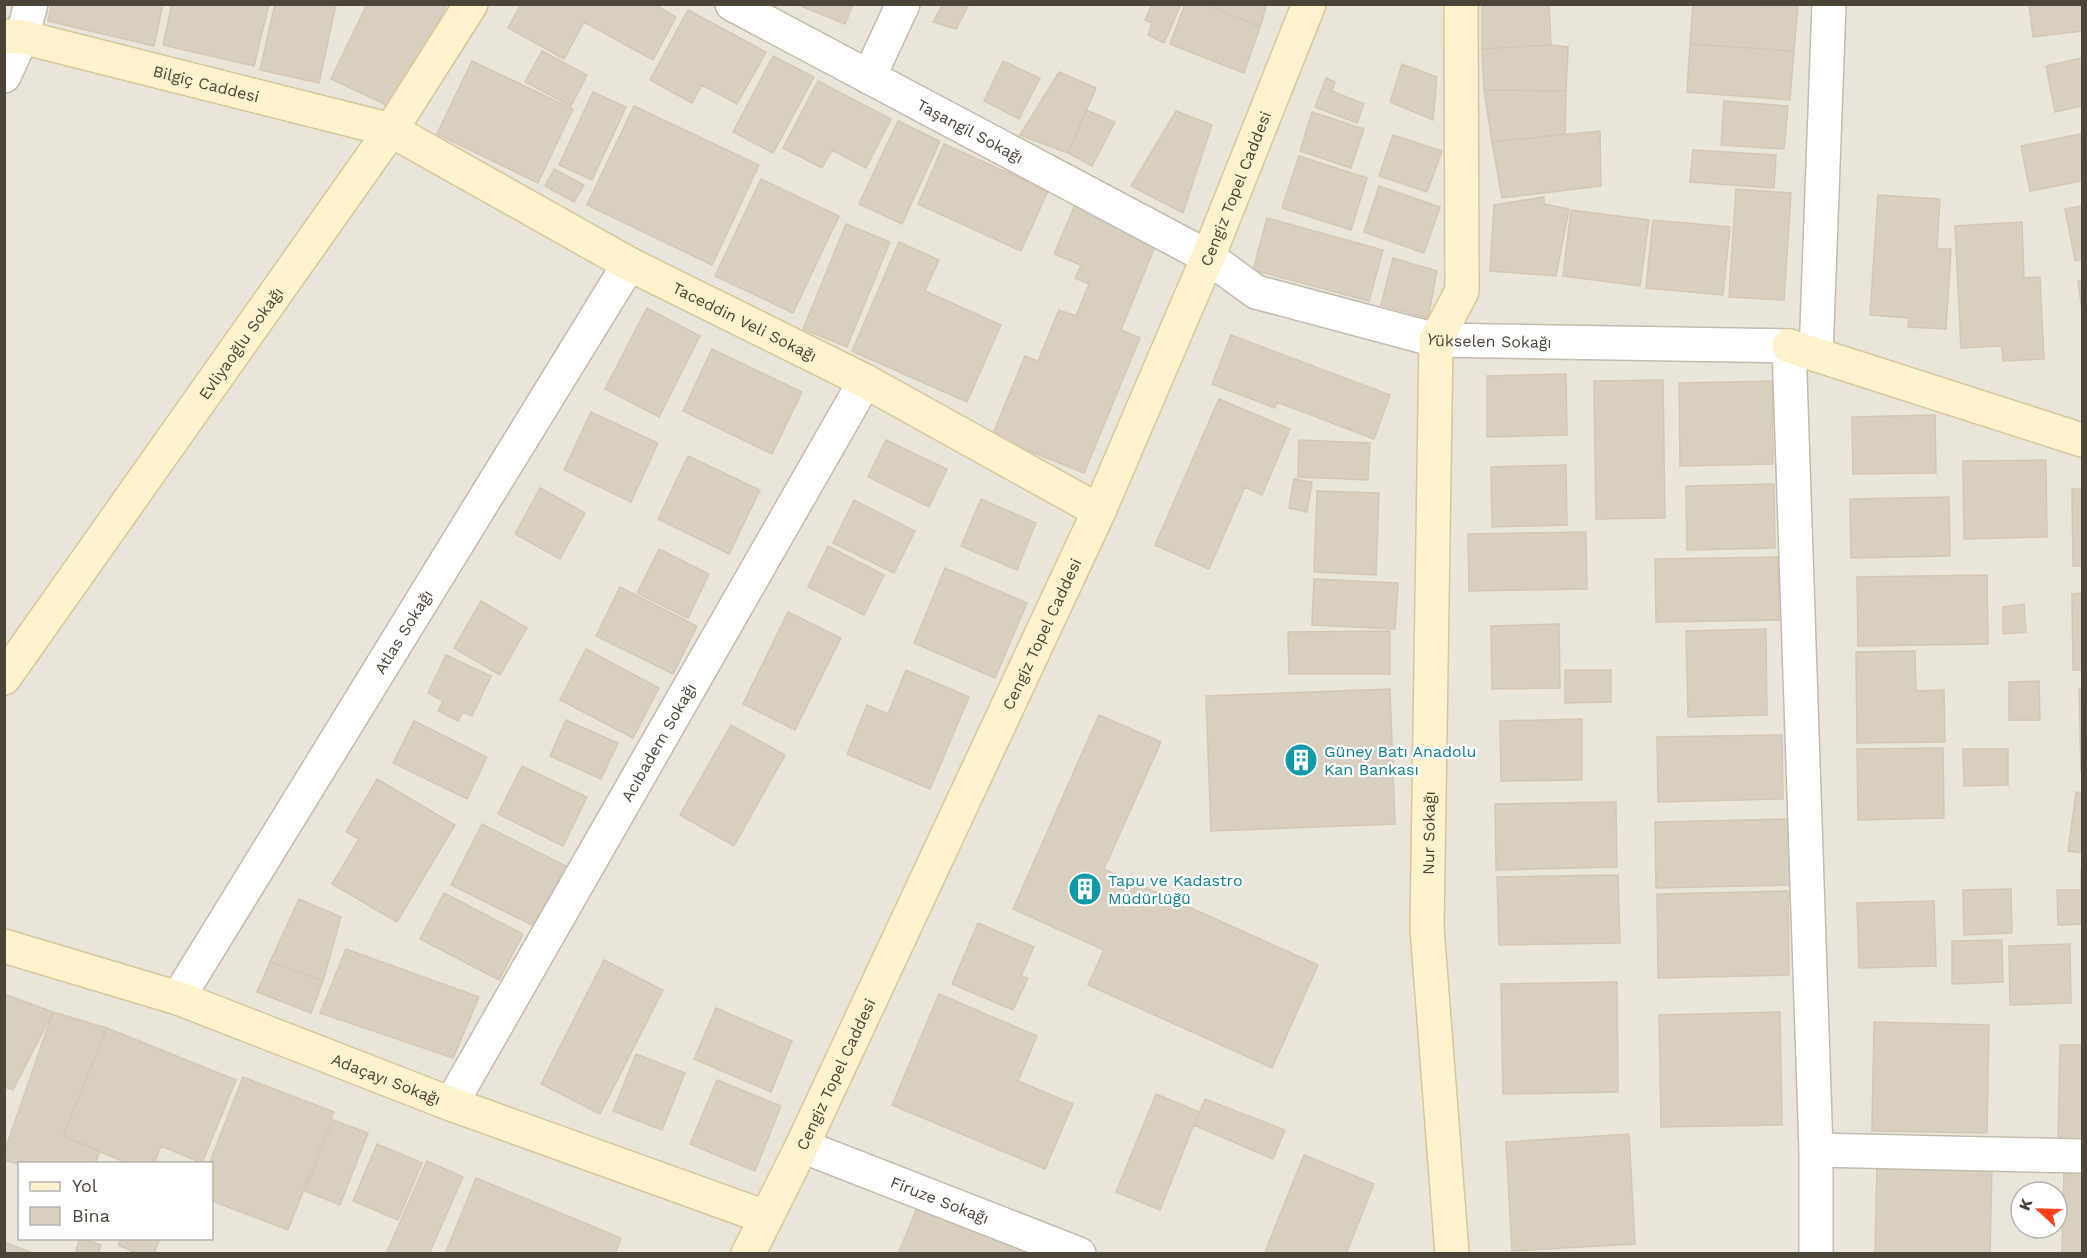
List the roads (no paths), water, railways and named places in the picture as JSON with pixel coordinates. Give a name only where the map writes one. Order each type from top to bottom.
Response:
[{"type":"main road","name":"Evliyaoğlu Sokağı","points":[[4,678],[391,130],[471,4]]},
{"type":"main road","name":"Cengiz Topel Caddesi","points":[[748,1254],[802,1146],[1099,511],[1209,257],[1309,4]]},
{"type":"main road","points":[[1436,340],[1462,291],[1461,4]]},
{"type":"main road","name":"Bilgiç Caddesi","points":[[13,37],[391,130]]},
{"type":"main road","name":"Taceddin Veli Sokağı","points":[[391,130],[629,264],[865,381],[1099,511]]},
{"type":"main road","name":"Nur Sokağı","points":[[1436,340],[1427,928],[1452,1254]]},
{"type":"main road","points":[[1802,350],[2082,440]]},
{"type":"main road","name":"Adaçayı Sokağı","points":[[4,946],[178,998],[451,1104],[765,1217]]},
{"type":"street","points":[[4,76],[13,37],[31,4]]},
{"type":"street","name":"Taşangil Sokağı","points":[[732,4],[1209,257]]},
{"type":"street","points":[[869,77],[903,4]]},
{"type":"street","points":[[1815,1254],[1816,1150],[1802,350],[1829,4]]},
{"type":"street","name":"Yükselen Sokağı","points":[[1209,257],[1256,292],[1436,340],[1802,350]]},
{"type":"street","name":"Atlas Sokağı","points":[[178,998],[629,264]]},
{"type":"street","name":"Acıbadem Sokağı","points":[[451,1104],[865,381]]},
{"type":"street","name":"Firuze Sokağı","points":[[802,1146],[1079,1254]]},
{"type":"street","points":[[1816,1150],[2082,1156]]},
{"type":"place","name":"Güney Batı Anadolu Kan Bankası","points":[[1301,760]]},
{"type":"place","name":"Tapu ve Kadastro Müdürlüğü","points":[[1085,889]]}]
